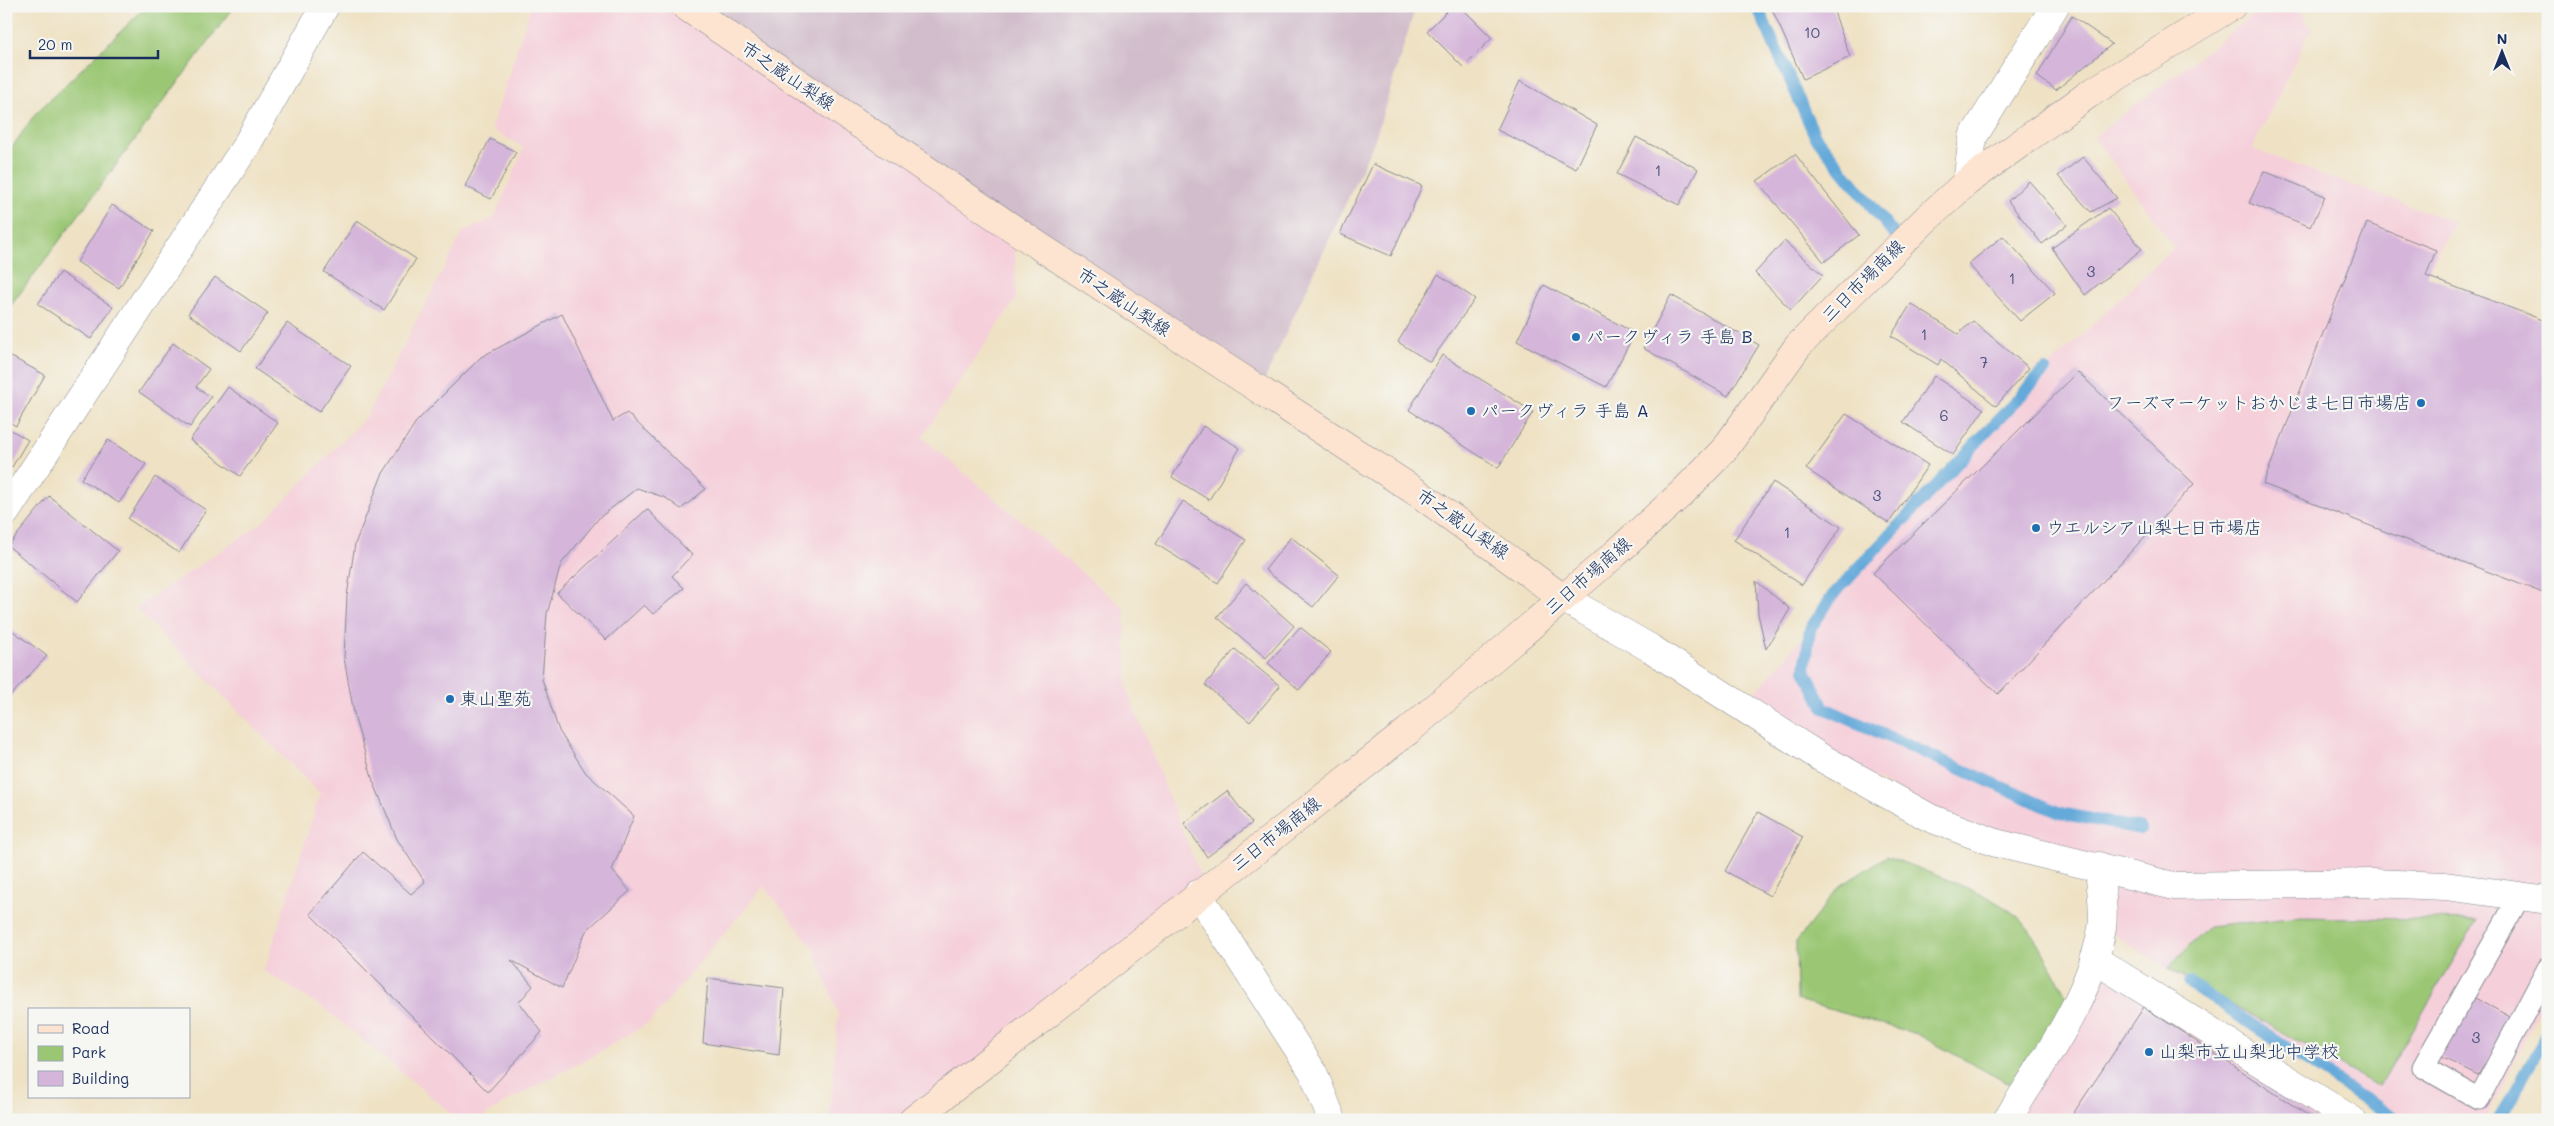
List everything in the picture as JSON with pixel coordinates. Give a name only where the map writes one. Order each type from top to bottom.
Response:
[{"type":"main road","name":"市之蔵山梨線","points":[[685,6],[1040,246],[1418,493],[1563,598]]},
{"type":"main road","name":"三日市場南線","points":[[913,1120],[1198,894],[1408,731],[1496,658],[1615,554],[1683,492],[1724,450],[1798,346],[1926,219],[1967,182],[2089,94],[2232,6]]},
{"type":"street","points":[[6,512],[246,146],[325,6]]},
{"type":"street","points":[[1967,182],[1972,137],[2055,6]]},
{"type":"street","points":[[1563,598],[1650,648],[1820,757],[1930,818],[1996,843],[2099,866],[2174,886],[2372,883],[2445,886],[2548,900]]},
{"type":"street","points":[[2007,1120],[2074,1011],[2094,959],[2102,926],[2099,866]]},
{"type":"street","points":[[1198,894],[1313,1072],[1332,1120]]},
{"type":"street","points":[[2094,959],[2352,1120]]},
{"type":"lane","points":[[2520,896],[2423,1067],[2479,1099],[2548,968]]},
{"type":"shaded area","points":[[531,6],[685,6],[1015,229],[1016,299],[922,437],[1124,608],[1128,693],[1202,880],[913,1120],[829,1120],[838,1014],[814,949],[764,886],[650,1022],[591,1057],[511,1099],[478,1120],[459,1120],[325,1009],[264,971],[320,794],[136,608],[262,523],[366,417],[463,232],[494,218],[524,148],[491,129]]},
{"type":"shaded area","points":[[685,6],[1416,6],[1374,142],[1259,392]]},
{"type":"shaded area","points":[[2265,6],[2299,6],[2311,29],[2252,149],[2455,222],[2426,276],[2548,322],[2548,992],[2486,1120],[2396,1120],[2102,926],[2099,866],[1996,843],[1742,708],[1810,629],[1833,595],[2045,370],[2174,247],[2094,137]]},
{"type":"shaded area","name":"山梨市立山梨北中学校","points":[[2094,959],[2355,1120],[2007,1120]]},
{"type":"green space","points":[[147,6],[235,6],[6,312],[6,156],[35,114]]},
{"type":"green space","points":[[1887,856],[1959,884],[2012,912],[2023,922],[2044,953],[2074,1011],[2024,1092],[1917,1034],[1797,1000],[1796,942],[1839,887]]},
{"type":"green space","points":[[2300,917],[2477,920],[2379,1087],[2168,968],[2208,927]]},
{"type":"building","points":[[1452,6],[1460,6],[1492,38],[1463,67],[1427,31]]},
{"type":"building","points":[[1778,6],[1832,6],[1850,57],[1803,79],[1772,9]]},
{"type":"building","points":[[2072,16],[2112,44],[2056,90],[2037,76]]},
{"type":"building","points":[[1520,81],[1597,125],[1576,169],[1497,130]]},
{"type":"building","points":[[1636,137],[1698,169],[1679,205],[1617,174]]},
{"type":"building","points":[[490,139],[516,152],[491,199],[465,186]]},
{"type":"building","points":[[1795,154],[1859,235],[1824,262],[1757,181]]},
{"type":"building","points":[[2083,157],[2117,198],[2091,212],[2058,176]]},
{"type":"building","points":[[1373,164],[1422,186],[1391,256],[1340,234]]},
{"type":"building","points":[[2264,171],[2325,196],[2311,227],[2249,203]]},
{"type":"building","points":[[2029,181],[2067,225],[2042,244],[2008,201]]},
{"type":"building","points":[[112,205],[154,231],[119,288],[77,262]]},
{"type":"building","points":[[2108,208],[2142,249],[2085,295],[2052,248]]},
{"type":"building","points":[[357,220],[416,259],[384,310],[324,272]]},
{"type":"building","name":"フーズマーケットおかじま七日市場店","points":[[2367,223],[2436,250],[2426,276],[2548,322],[2548,595],[2263,484]]},
{"type":"building","points":[[2003,236],[2055,293],[2020,321],[1968,264]]},
{"type":"building","points":[[1784,241],[1823,275],[1791,310],[1755,273]]},
{"type":"building","points":[[60,272],[113,307],[91,339],[38,304]]},
{"type":"building","points":[[1438,274],[1475,299],[1430,362],[1398,342]]},
{"type":"building","points":[[215,277],[268,313],[241,351],[188,314]]},
{"type":"building","name":"パークヴィラ 手島 B","points":[[1544,285],[1635,333],[1606,387],[1517,341]]},
{"type":"building","points":[[1671,295],[1759,345],[1728,396],[1643,348]]},
{"type":"building","points":[[1911,304],[1958,334],[1973,321],[2029,368],[1996,406],[1941,359],[1938,365],[1891,336]]},
{"type":"building","name":"東山聖苑","points":[[562,314],[613,421],[627,413],[706,489],[681,509],[666,498],[637,488],[599,518],[561,564],[547,614],[542,679],[559,731],[586,773],[634,816],[612,870],[630,891],[586,931],[562,988],[511,960],[533,986],[519,1002],[542,1032],[488,1092],[310,914],[363,852],[411,894],[425,882],[397,839],[373,781],[355,719],[344,658],[347,596],[355,544],[382,475],[416,422],[481,357]]},
{"type":"building","points":[[287,323],[351,366],[319,412],[255,369]]},
{"type":"building","points":[[173,343],[209,369],[196,387],[211,397],[190,427],[139,392]]},
{"type":"building","points":[[6,354],[45,375],[16,426],[6,420]]},
{"type":"building","name":"パークヴィラ 手島 A","points":[[1442,355],[1533,412],[1498,468],[1409,410]]},
{"type":"building","name":"ウエルシア山梨七日市場店","points":[[2078,372],[2194,484],[1998,694],[1873,573]]},
{"type":"building","points":[[1934,376],[1984,409],[1953,455],[1903,422]]},
{"type":"building","points":[[228,387],[278,423],[240,476],[190,440]]},
{"type":"building","points":[[1846,414],[1928,465],[1889,523],[1806,469]]},
{"type":"building","points":[[1203,426],[1240,448],[1209,500],[1172,477]]},
{"type":"building","points":[[6,427],[28,440],[12,467],[6,463]]},
{"type":"building","points":[[108,440],[146,464],[119,503],[81,479]]},
{"type":"building","points":[[155,477],[206,510],[179,553],[128,519]]},
{"type":"building","points":[[1773,482],[1841,527],[1802,585],[1734,540]]},
{"type":"building","points":[[49,496],[118,551],[77,602],[8,546]]},
{"type":"building","points":[[1183,501],[1246,540],[1218,583],[1156,544]]},
{"type":"building","points":[[647,509],[692,555],[672,576],[684,588],[653,614],[644,605],[606,640],[557,593]]},
{"type":"building","points":[[1291,537],[1339,575],[1313,607],[1265,570]]},
{"type":"building","points":[[1756,581],[1790,609],[1766,649],[1758,614]]},
{"type":"building","points":[[1246,583],[1294,626],[1266,658],[1217,617]]},
{"type":"building","points":[[6,626],[47,656],[6,701]]},
{"type":"building","points":[[1300,627],[1331,652],[1299,690],[1268,663]]},
{"type":"building","points":[[1235,649],[1280,686],[1250,722],[1205,685]]},
{"type":"building","points":[[1227,791],[1252,823],[1207,857],[1184,823]]},
{"type":"building","points":[[1758,812],[1803,837],[1770,896],[1725,871]]},
{"type":"building","points":[[708,978],[784,988],[779,1055],[703,1043]]},
{"type":"building","points":[[2475,998],[2514,1019],[2478,1075],[2439,1056]]},
{"type":"building","points":[[2144,1007],[2315,1120],[2069,1120]]},
{"type":"waterway","points":[[1757,6],[1815,136],[1899,240]]},
{"type":"waterway","points":[[2045,370],[1833,595],[1810,629],[1805,670],[1824,708],[2060,813],[2141,829]]},
{"type":"waterway","points":[[2189,983],[2396,1120]]},
{"type":"waterway","points":[[2499,1120],[2548,1032]]},
{"type":"place","name":"パークヴィラ 手島 B","points":[[1576,337]]},
{"type":"place","name":"フーズマーケットおかじま七日市場店","points":[[2421,403]]},
{"type":"place","name":"パークヴィラ 手島 A","points":[[1471,411]]},
{"type":"place","name":"ウエルシア山梨七日市場店","points":[[2036,528]]},
{"type":"place","name":"東山聖苑","points":[[450,699]]},
{"type":"place","name":"山梨市立山梨北中学校","points":[[2149,1052]]}]
